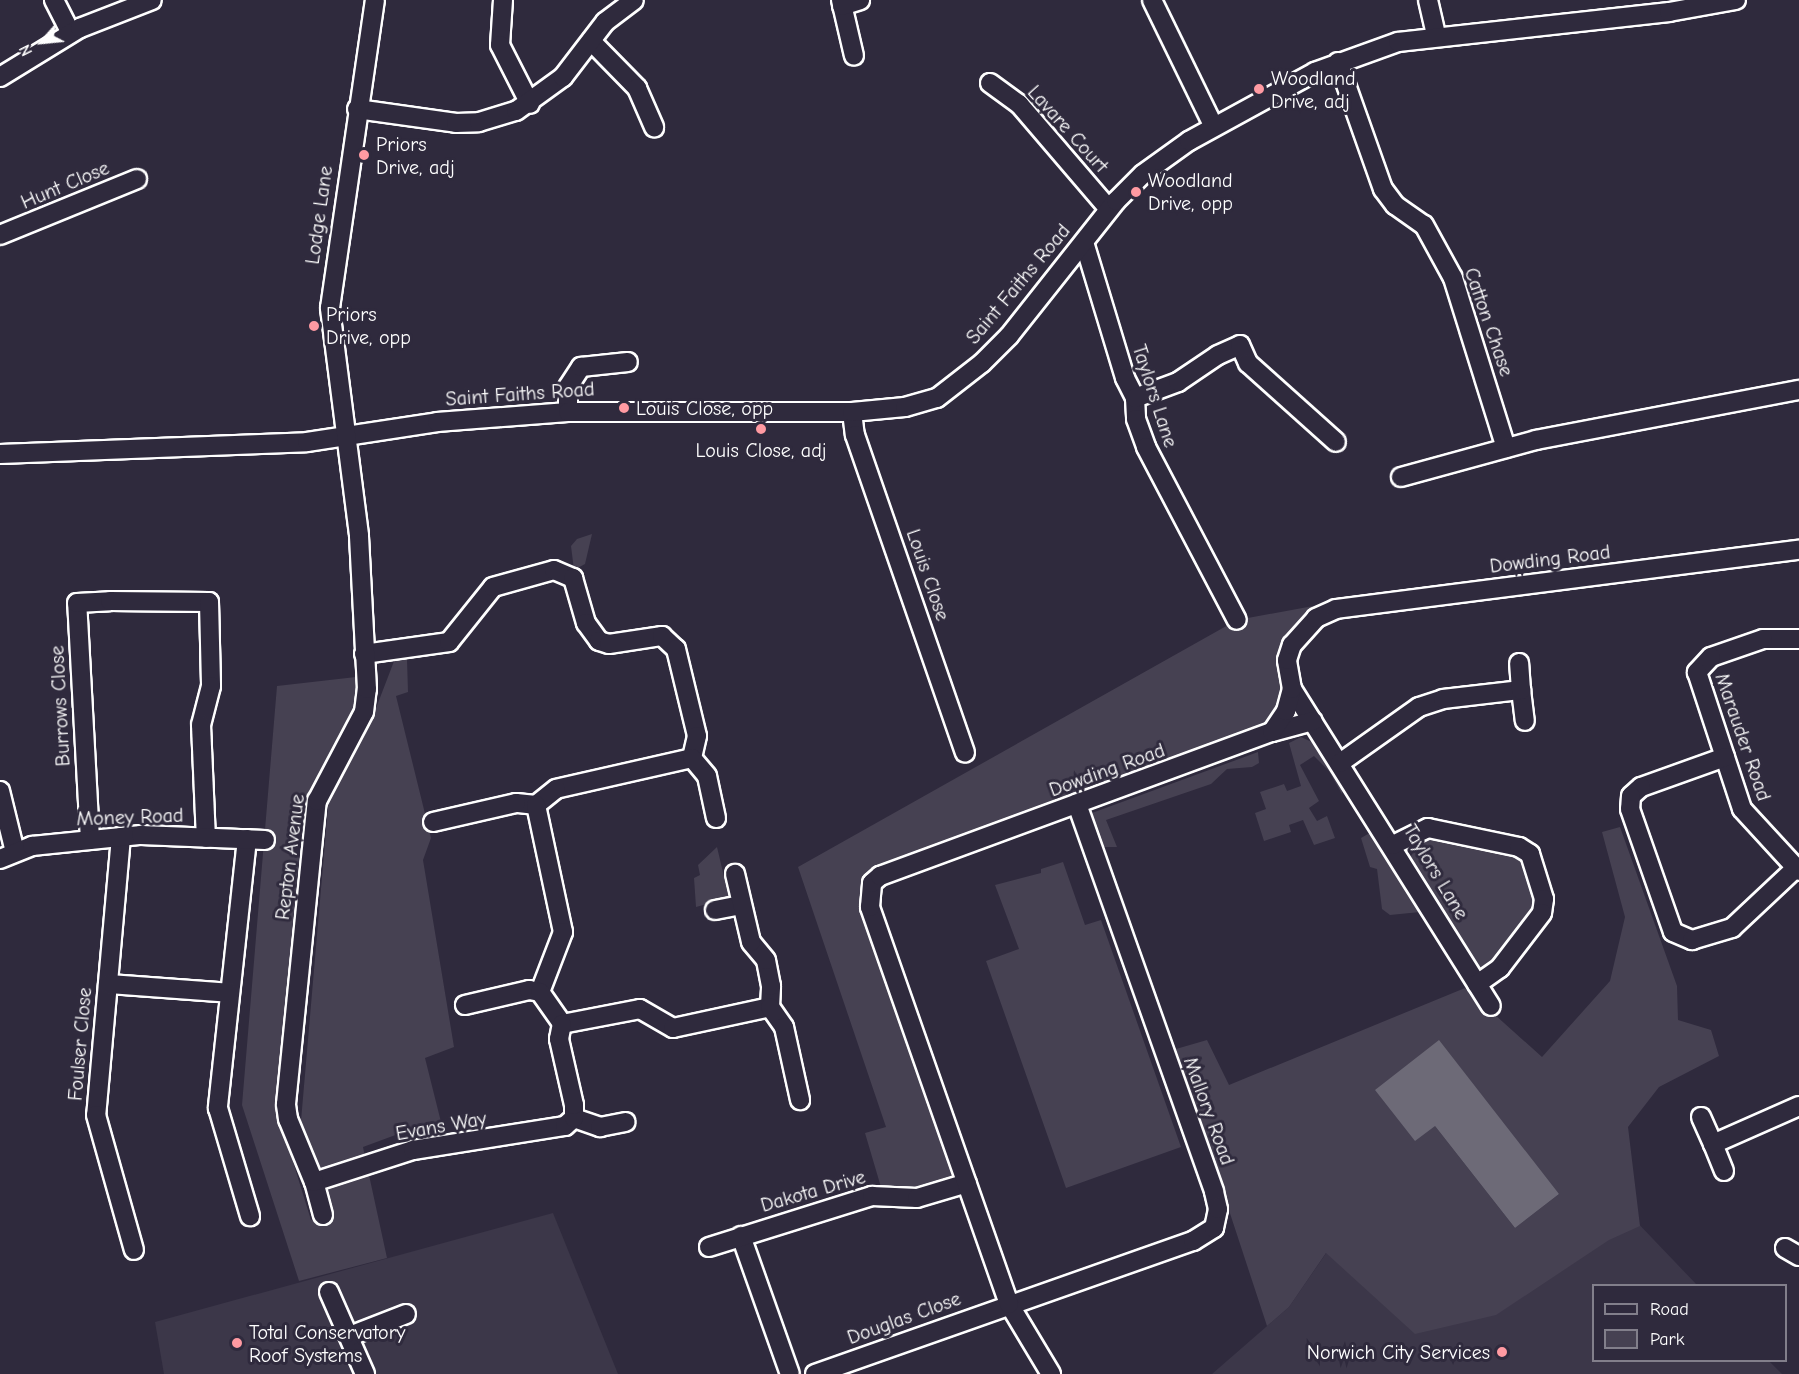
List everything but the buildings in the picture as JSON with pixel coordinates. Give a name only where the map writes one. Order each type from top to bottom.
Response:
[{"type":"street","points":[[54,0],[71,33]]},
{"type":"street","points":[[0,77],[71,33],[152,0]]},
{"type":"street","name":"Lodge Lane","points":[[345,438],[330,308],[357,109],[375,0]]},
{"type":"street","points":[[503,0],[500,45],[530,104]]},
{"type":"street","points":[[357,109],[456,123],[500,116],[530,104],[563,77],[605,22],[634,0]]},
{"type":"street","points":[[854,57],[842,3],[860,0]]},
{"type":"street","points":[[1152,0],[1214,126]]},
{"type":"street","points":[[1428,0],[1436,36]]},
{"type":"street","name":"Saint Faiths Road","points":[[0,454],[345,438],[437,422],[568,412],[852,412],[905,407],[937,398],[959,383],[1009,336],[1109,209],[1143,174],[1214,126],[1338,62],[1376,48],[1436,36],[1580,23],[1736,0]]},
{"type":"street","points":[[591,40],[637,88],[654,127]]},
{"type":"street","name":"Catton Chase","points":[[1338,62],[1383,189],[1395,205],[1424,225],[1453,278],[1506,448]]},
{"type":"street","name":"Lavare Court","points":[[990,83],[1019,104],[1109,209]]},
{"type":"street","name":"Hunt Close","points":[[5,234],[137,179]]},
{"type":"street","name":"Taylors Lane","points":[[1084,242],[1125,378],[1135,398],[1136,419],[1146,447],[1237,620]]},
{"type":"street","points":[[1135,398],[1178,382],[1218,355],[1240,345],[1248,363],[1331,431]]},
{"type":"street","points":[[568,412],[568,387],[580,367],[628,362]]},
{"type":"street","points":[[1401,477],[1506,448],[1799,390]]},
{"type":"street","name":"Louis Close","points":[[852,412],[855,435],[965,752]]},
{"type":"street","name":"Repton Avenue","points":[[323,1215],[314,1182],[306,1169],[288,1119],[288,1083],[317,801],[364,712],[367,689],[358,535],[345,438]]},
{"type":"street","name":"Dowding Road","points":[[1045,1371],[1009,1304],[868,895],[872,883],[880,876],[1272,732],[1287,711],[1292,689],[1287,660],[1292,645],[1316,618],[1336,609],[1799,550]]},
{"type":"street","points":[[364,654],[449,642],[493,587],[502,582],[554,570],[565,572],[578,588],[586,624],[598,641],[616,643],[662,636],[676,649],[697,736],[692,758]]},
{"type":"street","name":"Burrows Close","points":[[90,840],[76,603],[110,601],[209,602],[211,686],[201,725],[206,838]]},
{"type":"street","name":"Marauder Road","points":[[1798,870],[1750,822],[1699,683],[1701,663],[1763,639],[1799,639]]},
{"type":"street","points":[[1519,663],[1525,721]]},
{"type":"street","name":"Taylors Lane","points":[[1292,689],[1393,846],[1491,1006]]},
{"type":"street","points":[[1340,764],[1419,707],[1443,699],[1521,690]]},
{"type":"street","points":[[1272,732],[1313,721]]},
{"type":"street","points":[[1725,757],[1641,787],[1631,796],[1630,809],[1673,932],[1692,940],[1732,928],[1798,870]]},
{"type":"street","points":[[692,758],[718,789],[716,818]]},
{"type":"street","points":[[536,805],[556,789],[692,758]]},
{"type":"street","points":[[0,791],[8,856]]},
{"type":"street","points":[[433,822],[474,821],[526,801],[536,805]]},
{"type":"street","name":"Mallory Road","points":[[1009,1304],[1193,1241],[1214,1228],[1218,1209],[1077,804]]},
{"type":"street","points":[[536,805],[564,932],[540,992]]},
{"type":"street","points":[[1393,846],[1428,828],[1519,847],[1530,854],[1544,899],[1542,913],[1500,968],[1478,984]]},
{"type":"street","name":"Money Road","points":[[8,856],[32,846],[121,837],[256,839],[230,993]]},
{"type":"street","name":"Foulser Close","points":[[121,837],[96,1115],[134,1250]]},
{"type":"street","points":[[735,873],[741,905],[752,942],[766,960],[771,986],[770,1007],[784,1027],[804,1079],[800,1100]]},
{"type":"street","points":[[715,910],[741,905]]},
{"type":"street","points":[[108,984],[230,993],[218,1108],[250,1216]]},
{"type":"street","points":[[465,1005],[490,1008],[529,990],[540,992],[562,1024],[560,1039],[574,1118],[600,1127],[626,1122]]},
{"type":"street","points":[[562,1024],[640,1009],[674,1028],[770,1007]]},
{"type":"street","points":[[1713,1144],[1799,1106]]},
{"type":"street","points":[[1701,1117],[1724,1171]]},
{"type":"street","name":"Evans Way","points":[[314,1182],[413,1150],[552,1131],[574,1118]]},
{"type":"street","name":"Dakota Drive","points":[[709,1246],[872,1196],[917,1198],[967,1183]]},
{"type":"street","points":[[741,1236],[790,1374]]},
{"type":"street","points":[[329,1292],[366,1374]]},
{"type":"street","name":"Douglas Close","points":[[814,1374],[1009,1304]]},
{"type":"street","points":[[350,1336],[406,1314]]},
{"type":"shaded area","points":[[1439,1040],[1559,1194],[1515,1228],[1435,1126],[1415,1141],[1375,1090]]},
{"type":"shaded area","points":[[1611,1195],[1696,1284],[1592,1284],[1592,1362],[1770,1362],[1782,1374],[1212,1374],[1289,1307],[1349,1220],[1503,1291]]},
{"type":"shaded area","points":[[553,1213],[618,1374],[164,1374],[155,1322]]},
{"type":"green space","points":[[592,534],[585,564],[574,570],[571,546],[577,539]]},
{"type":"green space","points":[[1335,602],[1302,629],[1272,732],[872,883],[967,1183],[883,1194],[865,1133],[886,1127],[798,867],[1237,620]]},
{"type":"green space","points":[[396,656],[407,659],[408,692],[396,696],[431,838],[423,860],[454,1047],[425,1058],[442,1126],[409,1130],[363,1147],[366,1162],[322,1178],[299,1144],[329,796],[373,716]]},
{"type":"green space","points":[[356,677],[357,701],[353,718],[306,801],[302,834],[291,842],[299,858],[276,1107],[311,1220],[323,1215],[321,1200],[327,1188],[369,1175],[387,1258],[299,1281],[242,1105],[277,686]]},
{"type":"green space","points":[[1301,737],[1314,743],[1343,789],[1342,794],[1329,771],[1314,756],[1300,765],[1319,801],[1309,808],[1317,821],[1327,816],[1335,838],[1314,845],[1303,820],[1289,825],[1291,832],[1264,841],[1255,813],[1266,809],[1260,792],[1284,784],[1287,791],[1301,786],[1289,743]]},
{"type":"green space","points":[[1258,752],[1259,763],[1252,767],[1227,769],[1211,784],[1106,820],[1117,847],[1098,847],[1088,828],[1092,813]]},
{"type":"green space","points":[[1620,827],[1677,986],[1678,1020],[1711,1030],[1719,1056],[1659,1087],[1628,1127],[1640,1226],[1609,1240],[1496,1315],[1415,1334],[1326,1253],[1289,1307],[1267,1326],[1176,1049],[1207,1040],[1229,1085],[1465,988],[1542,1057],[1610,981],[1625,917],[1602,832]],"holes":[[[1435,1126],[1559,1194],[1515,1228]]]},
{"type":"green space","points":[[1368,834],[1376,834],[1382,850],[1420,912],[1390,915],[1382,909],[1377,869],[1370,867],[1361,838]]},
{"type":"green space","points":[[1430,835],[1520,856],[1538,900],[1536,917],[1500,963],[1480,968],[1470,962],[1409,860],[1416,847]]},
{"type":"green space","points":[[717,847],[729,898],[696,907],[694,878],[700,875],[698,865]]},
{"type":"green space","points":[[1063,862],[1085,925],[1101,920],[1181,1147],[1066,1188],[986,961],[1019,949],[995,885],[1041,873],[1041,869]]},
{"type":"place","name":"Woodland Drive, adj","points":[[1259,89]]},
{"type":"place","name":"Priors Drive, adj","points":[[364,155]]},
{"type":"place","name":"Woodland Drive, opp","points":[[1136,192]]},
{"type":"place","name":"Priors Drive, opp","points":[[314,326]]},
{"type":"place","name":"Louis Close, opp","points":[[624,408]]},
{"type":"place","name":"Louis Close, adj","points":[[761,429]]},
{"type":"place","name":"Total Conservatory Roof Systems","points":[[237,1343]]},
{"type":"place","name":"Norwich City Services","points":[[1502,1352]]}]
